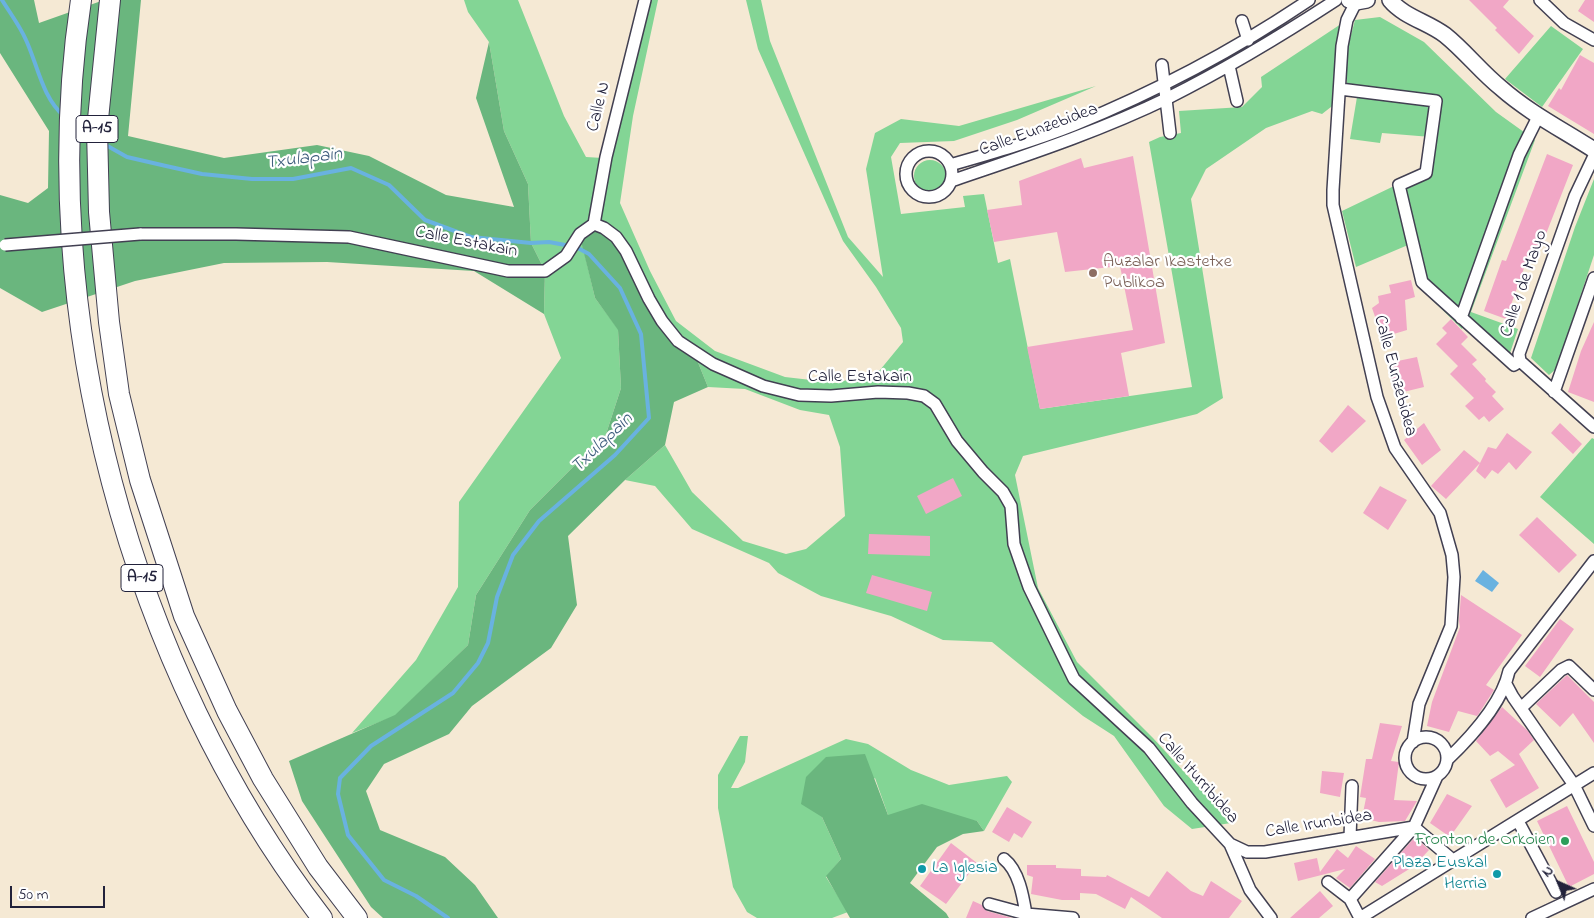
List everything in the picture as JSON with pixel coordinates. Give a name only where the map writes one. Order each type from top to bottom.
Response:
[{"type":"highway","name":"A-15","points":[[81,0],[76,34],[70,129],[70,200],[82,333],[96,413],[119,510],[150,604],[186,689],[227,773],[269,843],[322,918]]},
{"type":"highway","name":"A-15","points":[[110,0],[97,130],[99,212],[109,322],[119,394],[140,480],[184,616],[227,711],[263,779],[318,867],[357,918]]},
{"type":"street","name":"Calle N","points":[[594,224],[606,157],[645,0]]},
{"type":"street","name":"Calle Eunzebidea","points":[[1309,0],[1248,40],[1164,85],[1072,126],[950,166],[946,159],[932,151],[917,155],[911,160],[906,175],[907,183],[918,195],[926,197],[939,195],[948,187],[951,181],[1052,147],[1166,99],[1283,35],[1336,0]]},
{"type":"street","points":[[1390,0],[1419,21],[1444,34],[1502,90],[1594,150]]},
{"type":"street","points":[[1540,0],[1564,23],[1594,40]]},
{"type":"street","name":"Calle Eunzebidea","points":[[1357,1],[1347,20],[1342,46],[1332,190],[1333,205],[1378,397],[1395,448],[1440,514],[1453,562],[1451,626],[1420,704],[1413,742]]},
{"type":"street","points":[[1242,21],[1248,40]]},
{"type":"street","points":[[1162,65],[1170,132]]},
{"type":"street","points":[[1229,66],[1238,101]]},
{"type":"street","points":[[1340,89],[1436,101],[1426,173],[1399,185],[1422,282],[1514,364],[1520,361]]},
{"type":"street","points":[[1461,318],[1519,155],[1539,115]]},
{"type":"street","name":"Calle 1 de Mayo","points":[[1594,156],[1574,196],[1519,354],[1520,361],[1594,427]]},
{"type":"street","points":[[950,166],[952,173],[951,181]]},
{"type":"street","name":"Calle Estakain","points":[[2,245],[140,234],[348,237],[508,272],[545,271],[566,256],[580,234],[594,224],[604,228],[616,237],[626,251],[662,321],[678,340],[713,364],[763,386],[799,395],[831,396],[878,392],[908,393],[924,396],[934,404],[957,441],[1003,492],[1011,506],[1014,544],[1029,587],[1074,679]]},
{"type":"street","points":[[1554,392],[1594,278]]},
{"type":"street","points":[[1350,899],[1414,827],[1437,776],[1442,771],[1447,760],[1465,742],[1499,698],[1506,684],[1509,671],[1594,561]]},
{"type":"street","points":[[1521,708],[1561,670],[1569,666],[1594,690]]},
{"type":"street","name":"Calle Iturribidea","points":[[1074,679],[1149,748],[1192,803],[1230,844],[1250,890],[1271,918]]},
{"type":"street","points":[[1506,684],[1574,785],[1594,826]]},
{"type":"street","points":[[1437,776],[1429,779],[1422,778],[1414,775],[1409,770],[1405,756],[1408,747],[1413,742],[1426,737],[1437,740],[1445,748],[1447,760]]},
{"type":"street","points":[[1328,882],[1350,899],[1360,918],[1594,773]]},
{"type":"street","points":[[1350,838],[1352,786]]},
{"type":"street","points":[[1518,821],[1556,892]]},
{"type":"street","points":[[1414,827],[1454,861]]},
{"type":"street","name":"Calle Irunbidea","points":[[1230,844],[1247,852],[1265,852],[1414,827]]},
{"type":"street","points":[[1004,859],[1014,870],[1024,899],[1027,916]]},
{"type":"street","points":[[1532,918],[1594,889]]},
{"type":"street","points":[[990,904],[1027,916],[1073,918]]},
{"type":"green space","points":[[0,0],[34,0],[39,23],[104,0],[141,0],[128,136],[224,158],[317,145],[369,156],[446,195],[514,207],[476,98],[489,42],[504,131],[528,184],[531,243],[545,271],[544,314],[474,271],[327,262],[224,263],[135,281],[42,312],[0,288],[0,195],[28,203],[48,188],[49,131],[0,53]]},
{"type":"green space","points":[[464,0],[518,0],[564,116],[586,157],[603,158],[639,0],[658,0],[633,116],[620,203],[650,271],[676,321],[715,351],[785,377],[837,383],[880,370],[903,342],[901,328],[876,287],[843,241],[758,49],[746,0],[761,0],[770,41],[848,237],[883,277],[866,169],[875,133],[901,119],[959,126],[1096,86],[1017,120],[954,141],[900,143],[891,157],[901,214],[965,207],[963,196],[984,194],[998,263],[1010,259],[1040,409],[1192,387],[1149,142],[1160,137],[1181,133],[1179,111],[1242,107],[1262,87],[1261,77],[1347,20],[1340,100],[1322,114],[1312,111],[1266,128],[1206,169],[1191,199],[1223,398],[1197,414],[1023,456],[1015,475],[1038,588],[1077,662],[1153,738],[1231,823],[1192,829],[1164,806],[1114,736],[1083,716],[992,642],[943,640],[891,616],[821,596],[778,573],[769,563],[692,529],[655,486],[625,480],[665,445],[692,492],[743,541],[786,554],[806,549],[845,516],[840,447],[829,415],[800,410],[745,389],[708,387],[697,360],[580,234],[595,298],[618,329],[621,388],[606,434],[530,510],[476,595],[468,645],[395,716],[352,733],[416,660],[458,587],[459,502],[561,358],[544,314],[545,271],[531,243],[528,184],[504,131],[489,42],[468,12]]},
{"type":"green space","points":[[1380,17],[1424,42],[1496,112],[1535,140],[1471,312],[1518,329],[1508,359],[1466,321],[1462,329],[1420,288],[1408,245],[1356,267],[1342,211],[1392,187],[1407,187],[1432,176],[1441,97],[1347,85],[1347,50],[1355,20]]},
{"type":"green space","points":[[1551,26],[1583,49],[1542,107],[1505,79]]},
{"type":"green space","points":[[1358,91],[1436,101],[1431,137],[1382,133],[1380,143],[1350,139]]},
{"type":"green space","points":[[930,160],[941,165],[946,176],[941,187],[930,192],[919,187],[914,176],[919,165]]},
{"type":"green space","points":[[1594,179],[1594,255],[1556,369],[1549,375],[1531,358],[1575,227]]},
{"type":"green space","points":[[594,224],[626,251],[678,341],[697,360],[708,387],[674,402],[665,445],[625,480],[568,536],[577,605],[551,648],[472,706],[449,734],[384,764],[366,791],[380,830],[445,857],[475,885],[498,918],[383,918],[371,907],[302,801],[289,761],[395,715],[468,645],[476,595],[530,510],[606,434],[621,388],[618,330],[595,298],[581,241]]},
{"type":"green space","points":[[1592,438],[1594,439],[1594,544],[1540,497]]},
{"type":"green space","points":[[740,736],[748,736],[745,762],[731,788],[738,788],[846,739],[868,744],[911,770],[949,785],[1007,776],[1012,782],[984,831],[977,821],[888,815],[875,778],[822,817],[841,859],[826,877],[848,912],[832,918],[757,918],[747,912],[733,887],[718,808],[718,775]]},
{"type":"green space","points":[[865,754],[888,815],[922,804],[977,821],[984,831],[963,834],[937,847],[910,883],[946,913],[949,918],[850,918],[826,876],[841,859],[822,817],[801,804],[806,777],[826,757]]},
{"type":"water","points":[[1483,570],[1499,583],[1492,592],[1475,581]]},
{"type":"building","points":[[1469,0],[1509,0],[1503,7],[1534,36],[1519,54],[1495,30],[1497,28]]},
{"type":"building","points":[[1585,0],[1594,0],[1594,22],[1578,11]]},
{"type":"building","points":[[1580,55],[1594,63],[1594,134],[1548,106],[1559,88],[1561,90]]},
{"type":"building","points":[[1547,154],[1573,165],[1537,257],[1529,254],[1506,319],[1484,311],[1502,260],[1506,261]]},
{"type":"building","points":[[1133,156],[1165,343],[1121,353],[1129,396],[1040,409],[1027,347],[1133,330],[1120,266],[1065,272],[1057,232],[994,242],[987,210],[1022,205],[1019,181],[1081,158],[1084,168]]},
{"type":"building","points":[[1411,280],[1415,297],[1405,300],[1407,330],[1387,336],[1387,328],[1380,331],[1372,308],[1379,303],[1378,296],[1391,293],[1389,285]]},
{"type":"building","points":[[1451,319],[1468,337],[1461,344],[1477,360],[1472,364],[1496,392],[1492,396],[1504,409],[1489,422],[1484,416],[1479,420],[1465,406],[1474,398],[1450,374],[1458,366],[1436,344],[1447,333],[1442,328]]},
{"type":"building","points":[[1594,322],[1594,402],[1568,392],[1581,351]]},
{"type":"building","points":[[1417,357],[1424,387],[1395,394],[1388,363]]},
{"type":"building","points":[[1348,405],[1366,421],[1332,453],[1319,441]]},
{"type":"building","points":[[1424,423],[1441,450],[1422,465],[1404,440]]},
{"type":"building","points":[[1560,423],[1582,444],[1573,454],[1551,433]]},
{"type":"building","points":[[1507,433],[1532,452],[1516,470],[1509,462],[1498,474],[1492,470],[1485,479],[1476,471],[1488,447],[1496,449]]},
{"type":"building","points":[[1464,450],[1480,463],[1446,499],[1431,486]]},
{"type":"building","points":[[953,478],[962,496],[926,514],[917,496]]},
{"type":"building","points":[[1380,486],[1407,500],[1388,530],[1363,513]]},
{"type":"building","points":[[1537,517],[1577,555],[1559,573],[1519,535]]},
{"type":"building","points":[[869,534],[930,536],[930,556],[868,554]]},
{"type":"building","points":[[872,575],[932,592],[927,611],[866,593]]},
{"type":"building","points":[[1461,595],[1522,635],[1486,685],[1494,690],[1478,715],[1458,711],[1449,732],[1427,726],[1432,702],[1460,627]]},
{"type":"building","points":[[1560,619],[1574,629],[1540,677],[1525,666]]},
{"type":"building","points":[[1567,675],[1594,702],[1594,743],[1573,713],[1560,727],[1536,704]]},
{"type":"building","points":[[1502,707],[1528,731],[1534,740],[1519,754],[1539,788],[1506,808],[1490,780],[1515,765],[1498,751],[1490,756],[1476,741]]},
{"type":"building","points":[[1380,723],[1402,726],[1391,761],[1399,762],[1394,800],[1417,801],[1405,821],[1379,822],[1362,818],[1366,798],[1360,797],[1366,759],[1372,759]]},
{"type":"building","points":[[1322,771],[1344,773],[1340,797],[1320,793]]},
{"type":"building","points":[[1447,794],[1472,806],[1450,837],[1430,823]]},
{"type":"building","name":"Fronton de Orkoien","points":[[1567,806],[1594,862],[1594,874],[1569,887],[1537,821]]},
{"type":"building","points":[[1007,807],[1032,822],[1022,838],[1014,833],[1009,842],[992,832]]},
{"type":"building","points":[[1415,837],[1429,850],[1414,866],[1382,886],[1375,882]]},
{"type":"building","points":[[951,843],[977,863],[946,904],[920,886]]},
{"type":"building","points":[[1356,846],[1375,859],[1350,888],[1336,878],[1345,869],[1298,881],[1294,863],[1317,858],[1320,872],[1337,849],[1348,858]]},
{"type":"building","points":[[1027,865],[1056,865],[1056,868],[1081,869],[1081,876],[1106,877],[1107,875],[1149,897],[1167,871],[1191,891],[1203,896],[1211,881],[1242,901],[1229,918],[1162,918],[1131,897],[1125,909],[1096,894],[1080,893],[1080,900],[1062,900],[1031,894],[1033,877],[1027,875]]},
{"type":"building","points":[[1320,891],[1333,906],[1319,918],[1290,918]]},
{"type":"building","points":[[973,901],[982,905],[987,911],[1012,918],[966,918]]},
{"type":"waterway","name":"Txulapain","points":[[2,0],[24,35],[50,100],[64,116]]},
{"type":"waterway","name":"Txulapain","points":[[77,127],[92,137]]},
{"type":"waterway","name":"Txulapain","points":[[104,144],[127,157],[202,174],[252,179],[293,179],[351,168],[389,185],[425,220],[471,237],[531,243],[549,242],[576,247],[589,254],[620,288],[641,334],[649,418],[615,455],[539,521],[513,555],[497,597],[488,643],[478,663],[453,693],[371,746],[340,778],[338,794],[348,835],[384,880],[416,896],[448,918]]},
{"type":"place","name":"Auzalar Ikastetxe Publikoa","points":[[1093,273]]},
{"type":"place","name":"Fronton de Orkoien","points":[[1565,841]]},
{"type":"place","name":"La Iglesia","points":[[922,869]]},
{"type":"place","name":"Plaza Euskal Herria","points":[[1497,874]]}]
